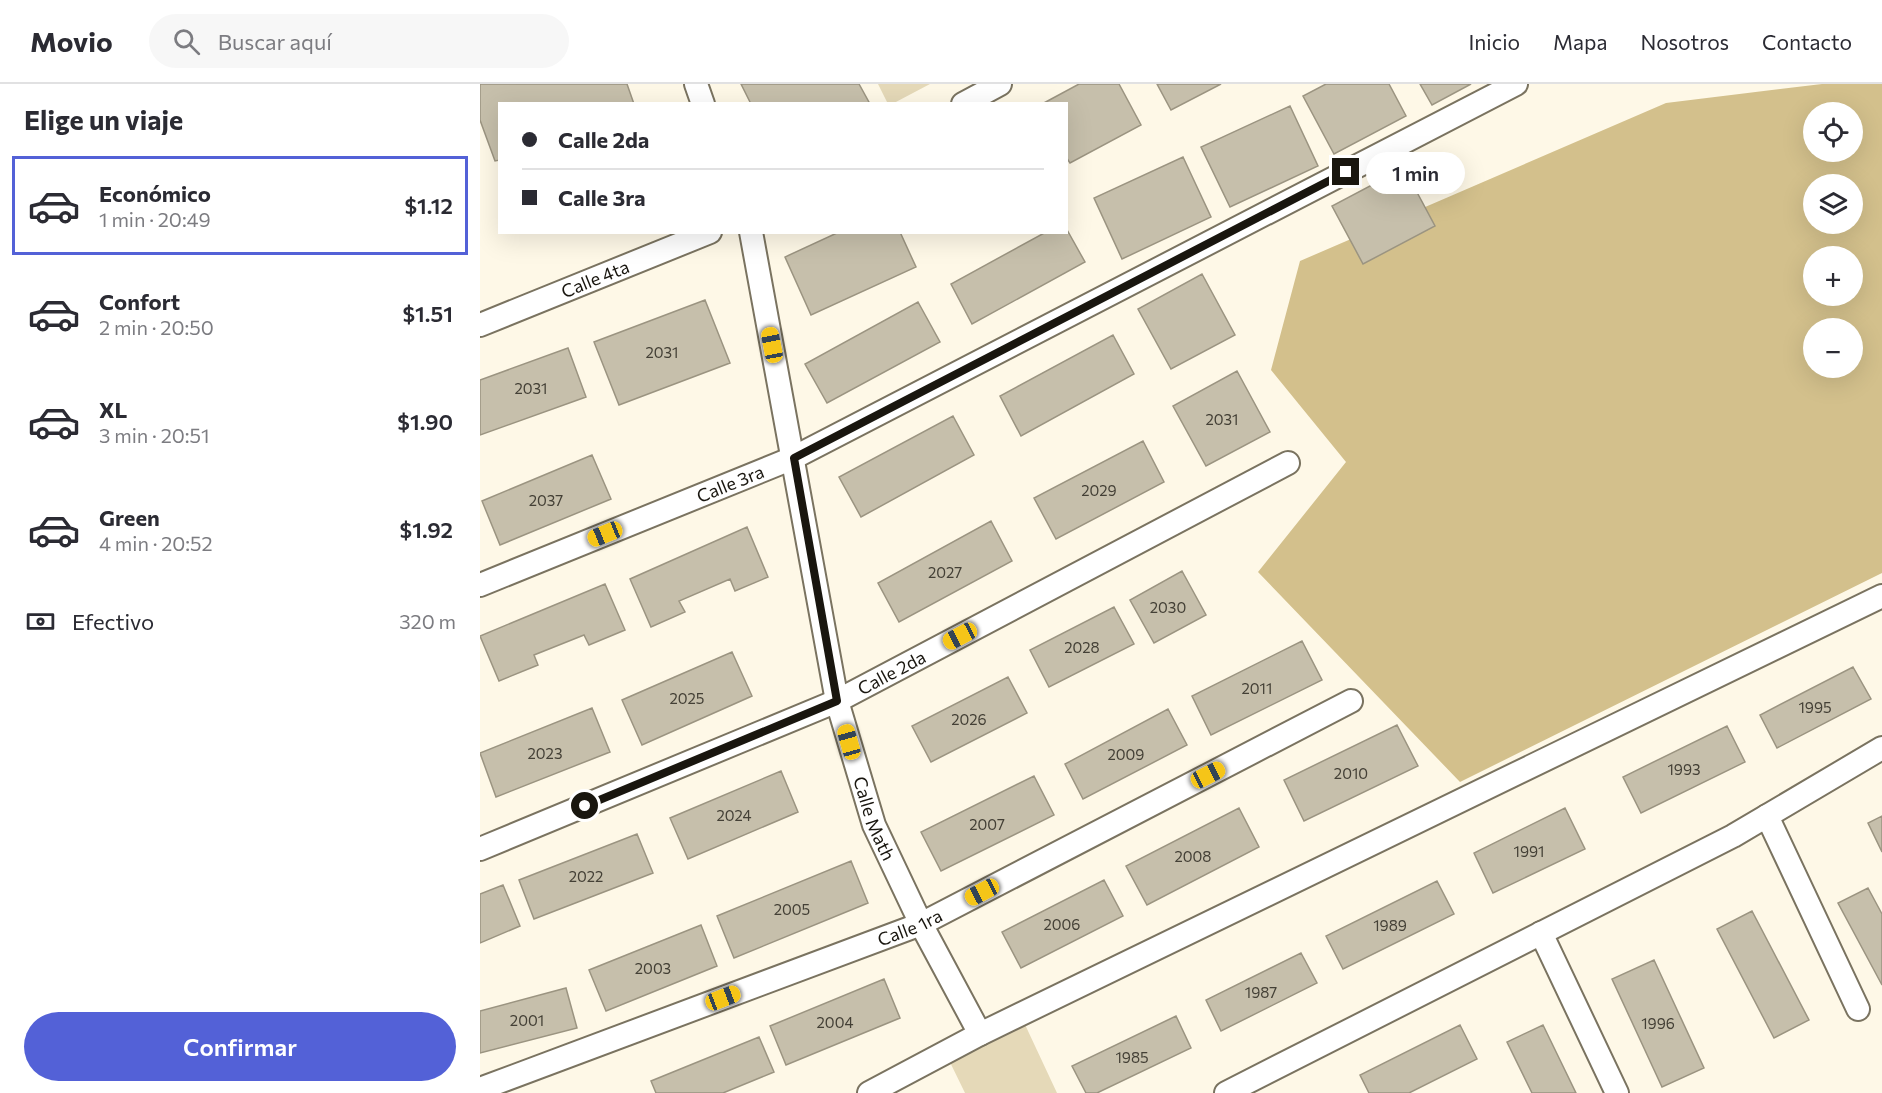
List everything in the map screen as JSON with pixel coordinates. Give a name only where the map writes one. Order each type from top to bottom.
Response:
[{"type":"street","points":[[696,84],[702,102]]},
{"type":"street","points":[[967,102],[1000,84]]},
{"type":"street","name":"Calle 3ra","points":[[480,585],[794,458],[1516,84]]},
{"type":"street","name":"Calle 4ta","points":[[480,325],[705,234]]},
{"type":"street","name":"Calle Math","points":[[750,234],[794,458],[837,701],[874,825],[921,924],[980,1034]]},
{"type":"street","name":"Calle 2da","points":[[480,849],[837,701],[1287,463]]},
{"type":"street","points":[[869,1093],[980,1034],[1877,602]]},
{"type":"street","name":"Calle 1ra","points":[[480,1089],[921,924],[1351,701]]},
{"type":"street","points":[[1226,1093],[1733,836],[1882,748]]},
{"type":"street","points":[[1767,816],[1858,1009]]},
{"type":"street","points":[[1541,933],[1617,1093]]},
{"type":"shaded area","points":[[878,84],[930,84],[896,102],[887,102]]},
{"type":"shaded area","points":[[1822,84],[1882,84],[1882,573],[1460,782],[1258,572],[1346,462],[1271,370],[1300,261],[1666,103]]},
{"type":"shaded area","points":[[1021,1016],[1057,1093],[965,1093],[946,1054]]},
{"type":"building","points":[[480,84],[627,84],[633,102],[498,102],[498,160],[495,161],[480,120]]},
{"type":"building","points":[[741,84],[859,84],[869,102],[750,102]]},
{"type":"building","points":[[1079,84],[1119,84],[1141,125],[1070,163],[1068,160],[1068,102],[1046,102]]},
{"type":"building","points":[[1157,84],[1221,84],[1171,110]]},
{"type":"building","points":[[1326,84],[1389,84],[1406,116],[1334,154],[1303,96]]},
{"type":"building","points":[[1420,84],[1471,84],[1432,105]]},
{"type":"building","points":[[1290,106],[1318,166],[1230,207],[1201,147]]},
{"type":"building","points":[[1183,157],[1211,217],[1122,259],[1094,198]]},
{"type":"building","points":[[1404,168],[1435,226],[1363,264],[1332,206]]},
{"type":"building","points":[[1068,232],[1085,262],[972,324],[951,284],[1042,234],[1068,234]]},
{"type":"building","points":[[835,234],[901,234],[916,267],[811,315],[785,257]]},
{"type":"building","points":[[1202,274],[1235,335],[1171,369],[1138,309]]},
{"type":"building","points":[[705,300],[730,363],[619,405],[594,342]]},
{"type":"building","points":[[918,302],[940,342],[827,403],[805,364]]},
{"type":"building","points":[[1113,335],[1134,374],[1021,436],[1000,396]]},
{"type":"building","points":[[568,348],[586,397],[480,435],[480,380]]},
{"type":"building","points":[[1237,371],[1270,432],[1206,466],[1173,406]]},
{"type":"building","points":[[953,416],[974,455],[861,517],[839,477]]},
{"type":"building","points":[[1143,441],[1164,482],[1056,539],[1034,498]]},
{"type":"building","points":[[592,455],[611,499],[500,545],[482,501]]},
{"type":"building","points":[[991,521],[1012,561],[899,622],[878,583]]},
{"type":"building","points":[[747,527],[768,577],[735,591],[730,579],[679,601],[685,612],[651,627],[630,579]]},
{"type":"building","points":[[1182,571],[1206,615],[1154,643],[1130,600]]},
{"type":"building","points":[[605,584],[625,630],[589,645],[584,635],[534,655],[538,665],[499,681],[480,636]]},
{"type":"building","points":[[1114,607],[1134,644],[1049,687],[1030,650]]},
{"type":"building","points":[[1302,641],[1322,680],[1211,735],[1192,696]]},
{"type":"building","points":[[732,652],[752,696],[642,745],[622,700]]},
{"type":"building","points":[[1853,667],[1871,699],[1777,748],[1760,715]]},
{"type":"building","points":[[1008,677],[1027,713],[931,762],[912,726]]},
{"type":"building","points":[[592,708],[610,752],[496,797],[480,753]]},
{"type":"building","points":[[1168,709],[1187,745],[1083,799],[1065,764]]},
{"type":"building","points":[[1397,725],[1418,766],[1304,821],[1284,780]]},
{"type":"building","points":[[1727,726],[1745,762],[1641,813],[1623,777]]},
{"type":"building","points":[[781,771],[798,812],[688,859],[670,818]]},
{"type":"building","points":[[1034,776],[1054,815],[941,871],[921,832]]},
{"type":"building","points":[[1239,808],[1259,847],[1147,905],[1126,866]]},
{"type":"building","points":[[1565,808],[1585,849],[1493,893],[1474,853]]},
{"type":"building","points":[[1882,816],[1882,852],[1868,823]]},
{"type":"building","points":[[637,834],[653,873],[534,919],[519,880]]},
{"type":"building","points":[[851,861],[868,903],[734,958],[717,916]]},
{"type":"building","points":[[1104,880],[1123,916],[1021,968],[1002,932]]},
{"type":"building","points":[[1437,881],[1454,914],[1343,969],[1326,936]]},
{"type":"building","points":[[503,885],[520,926],[480,943],[480,894]]},
{"type":"building","points":[[1868,888],[1882,914],[1882,985],[1838,903]]},
{"type":"building","points":[[1752,911],[1809,1020],[1774,1038],[1717,929]]},
{"type":"building","points":[[701,925],[717,966],[606,1011],[589,970]]},
{"type":"building","points":[[1301,953],[1317,983],[1221,1031],[1206,1000]]},
{"type":"building","points":[[1654,960],[1704,1068],[1662,1087],[1612,979]]},
{"type":"building","points":[[884,979],[900,1018],[786,1065],[770,1026]]},
{"type":"building","points":[[566,988],[577,1028],[480,1053],[480,1011]]},
{"type":"building","points":[[1176,1016],[1191,1048],[1097,1093],[1086,1093],[1072,1066]]},
{"type":"building","points":[[1460,1025],[1477,1059],[1409,1093],[1369,1093],[1360,1075]]},
{"type":"building","points":[[1543,1025],[1576,1093],[1532,1093],[1507,1042]]},
{"type":"building","points":[[759,1037],[774,1072],[723,1093],[656,1093],[651,1081]]},
{"type":"route","points":[[585,806],[837,701],[794,458],[1346,172]]}]
